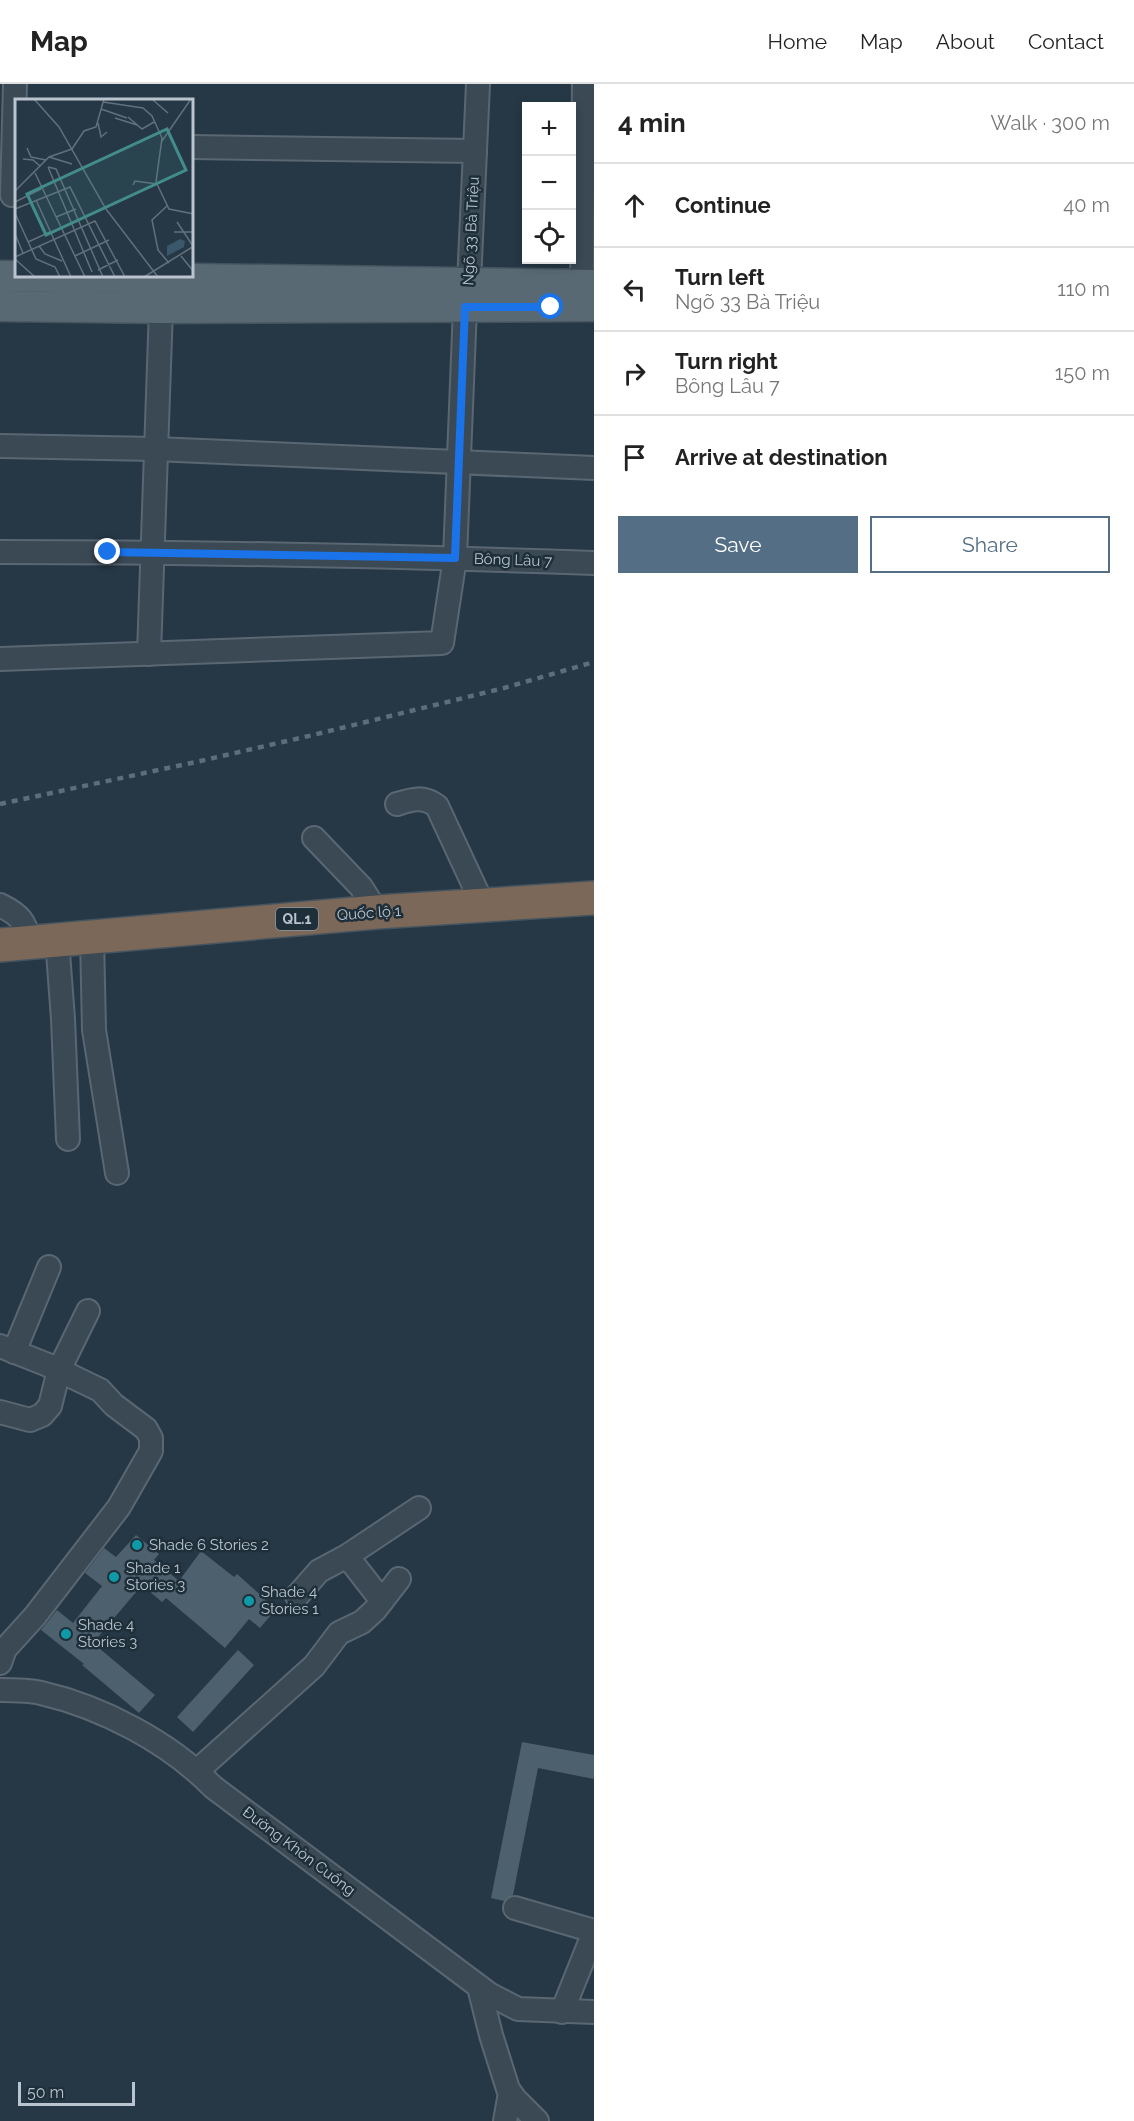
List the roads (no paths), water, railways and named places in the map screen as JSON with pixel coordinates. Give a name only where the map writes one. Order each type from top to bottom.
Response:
[{"type":"highway","name":"Quốc lộ 1","points":[[29,942],[377,912],[594,898]]},
{"type":"main road","points":[[0,276],[15,277]]},
{"type":"main road","points":[[49,278],[467,295]]},
{"type":"main road","points":[[0,306],[161,308],[590,292]]},
{"type":"street","points":[[12,195],[10,147],[15,84]]},
{"type":"street","name":"Ngõ 33 Bà Triệu","points":[[149,654],[442,643],[455,558],[478,84]]},
{"type":"street","points":[[584,84],[590,292]]},
{"type":"street","points":[[194,147],[475,151]]},
{"type":"street","points":[[0,659],[149,654],[161,308]]},
{"type":"street","points":[[0,446],[155,449],[594,468]]},
{"type":"street","name":"Bông Lâu 7","points":[[0,552],[151,552],[594,563]]},
{"type":"street","points":[[397,804],[416,798],[429,800],[437,806],[483,905]]},
{"type":"street","points":[[314,838],[361,887],[377,912]]},
{"type":"street","points":[[0,905],[22,919],[27,928],[29,942],[63,1019],[68,1139]]},
{"type":"street","points":[[92,937],[94,1030],[117,1173]]},
{"type":"street","points":[[0,1663],[5,1649],[35,1616],[119,1506],[151,1451],[151,1437],[146,1429],[114,1405],[100,1390],[7,1349],[49,1267]]},
{"type":"street","points":[[0,1412],[30,1420],[42,1415],[50,1406],[59,1370],[88,1311]]},
{"type":"street","points":[[297,1596],[319,1571],[347,1556],[419,1508]]},
{"type":"street","points":[[347,1556],[382,1601]]},
{"type":"street","points":[[197,1771],[314,1666],[339,1633],[362,1622],[399,1579]]},
{"type":"street","name":"Đường Khòn Cuổng","points":[[0,1690],[40,1692],[112,1718],[152,1740],[197,1771],[213,1786],[489,1994],[518,2008],[594,2012]]},
{"type":"street","points":[[515,1908],[594,1931],[589,1959],[562,2012]]},
{"type":"street","points":[[479,1987],[491,2035],[510,2093],[537,2121]]},
{"type":"street","points":[[505,2121],[510,2093]]},
{"type":"railway","points":[[0,804],[313,735],[504,688],[594,662]]},
{"type":"place","name":"Shade 6 Stories 2","points":[[137,1545]]},
{"type":"place","name":"Shade 1 Stories 3","points":[[114,1577]]},
{"type":"place","name":"Shade 4 Stories 1","points":[[249,1601]]},
{"type":"place","name":"Shade 4 Stories 3","points":[[66,1634]]}]
